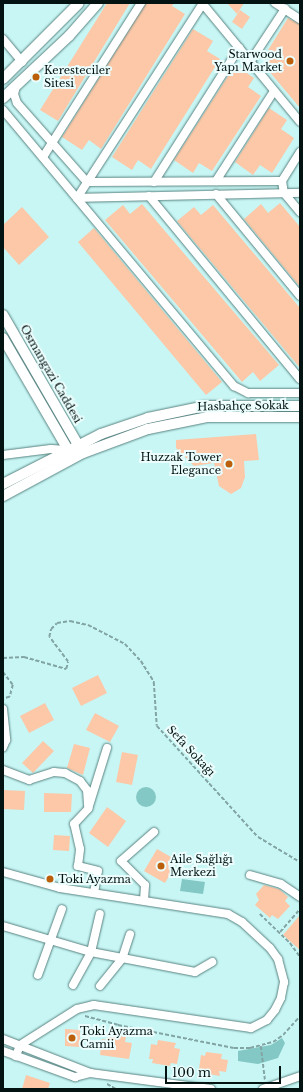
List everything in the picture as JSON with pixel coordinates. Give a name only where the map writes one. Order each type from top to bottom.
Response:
[{"type":"main road","points":[[3,79],[22,62],[78,3]]},
{"type":"main road","points":[[3,98],[68,36],[98,3]]},
{"type":"main road","name":"Osmangazi Caddesi","points":[[3,315],[81,449]]},
{"type":"main road","name":"Osmangazi Caddesi","points":[[3,338],[71,455]]},
{"type":"main road","name":"Hasbahçe Sokak","points":[[81,449],[121,427],[177,411],[205,406],[300,406]]},
{"type":"main road","name":"Hasbahçe Sokak","points":[[81,449],[184,420],[207,417],[300,417]]},
{"type":"main road","points":[[3,496],[81,449]]},
{"type":"main road","points":[[3,484],[71,455]]},
{"type":"street","points":[[43,157],[141,3]]},
{"type":"street","points":[[77,198],[202,3],[300,122]]},
{"type":"street","points":[[275,3],[300,18]]},
{"type":"street","points":[[250,62],[285,9]]},
{"type":"street","points":[[3,39],[22,62]]},
{"type":"street","points":[[154,182],[239,48]]},
{"type":"street","points":[[16,86],[14,94],[17,103],[87,182],[282,181]]},
{"type":"street","points":[[216,182],[274,91]]},
{"type":"street","points":[[3,110],[234,386],[248,393],[300,393]]},
{"type":"street","points":[[300,152],[282,181],[284,192],[300,212]]},
{"type":"street","points":[[77,198],[284,192],[300,193]]},
{"type":"street","points":[[216,194],[300,296]]},
{"type":"street","points":[[149,196],[300,379]]},
{"type":"street","points":[[3,455],[52,449],[71,455]]},
{"type":"street","points":[[3,709],[6,740],[3,747]]},
{"type":"street","points":[[94,893],[98,871],[78,866],[80,849],[74,824],[88,809],[107,748]]},
{"type":"street","points":[[3,770],[29,780],[54,772],[65,773],[80,781],[87,790],[88,809]]},
{"type":"street","points":[[144,900],[145,884],[121,861],[154,832]]},
{"type":"street","points":[[3,872],[21,879],[94,893],[211,910],[228,914],[242,922],[270,948],[283,970],[284,990],[275,1010],[259,1026],[241,1029],[122,1008],[94,1005],[76,1009],[20,1045],[16,1056]]},
{"type":"street","points":[[250,875],[281,884],[300,897]]},
{"type":"street","points":[[38,975],[53,939],[62,909]]},
{"type":"street","points":[[73,985],[91,952],[100,914]]},
{"type":"street","points":[[3,926],[53,939],[91,952],[194,972],[212,962]]},
{"type":"street","points":[[100,986],[122,959],[130,934]]},
{"type":"street","points":[[3,1038],[90,1073],[211,1089]]},
{"type":"street","points":[[3,1051],[75,1076],[90,1073]]},
{"type":"street","points":[[264,1089],[300,1076]]},
{"type":"path","name":"Sefa Sokağı","points":[[3,658],[24,657],[66,669],[68,662],[49,637],[51,629],[57,623],[70,621],[88,625],[125,644],[141,660],[154,682],[157,726],[258,837],[300,862]]},
{"type":"path","points":[[3,672],[13,685],[10,697],[3,699]]},
{"type":"path","points":[[280,933],[300,910]]},
{"type":"path","points":[[260,914],[280,933],[300,957]]},
{"type":"path","points":[[76,1009],[96,1020],[234,1048],[261,1046],[284,1035],[300,1016]]},
{"type":"path","points":[[261,1046],[264,1089]]},
{"type":"shaded area","points":[[146,787],[153,790],[156,797],[153,804],[146,807],[139,804],[136,797],[139,790]]},
{"type":"shaded area","points":[[182,879],[205,882],[203,894],[180,891]]},
{"type":"shaded area","points":[[282,1038],[285,1043],[278,1058],[258,1064],[238,1061],[238,1051],[271,1045]]},
{"type":"building","points":[[107,3],[130,3],[58,121],[40,110]]},
{"type":"building","points":[[146,3],[174,3],[172,6],[185,14],[101,149],[89,140],[82,150],[62,137]]},
{"type":"building","points":[[227,3],[244,3],[237,14]]},
{"type":"building","points":[[240,10],[250,17],[242,29],[232,22]]},
{"type":"building","name":"Starwood Yapı Market","points":[[288,18],[300,24],[300,108],[263,64],[275,55],[268,50]]},
{"type":"building","points":[[193,29],[213,41],[207,51],[220,59],[151,169],[138,160],[132,170],[112,157]]},
{"type":"building","points":[[235,65],[254,78],[248,87],[261,96],[212,171],[199,163],[193,173],[174,160]]},
{"type":"building","points":[[269,108],[287,120],[281,129],[294,138],[272,173],[260,165],[253,175],[235,162]]},
{"type":"building","points":[[280,203],[300,227],[300,287],[244,219],[261,204],[268,213]]},
{"type":"building","points":[[142,204],[279,365],[260,381],[253,372],[242,382],[105,220],[123,205],[130,214]]},
{"type":"building","points":[[213,205],[300,308],[300,368],[177,221],[194,207],[201,215]]},
{"type":"building","points":[[22,207],[49,237],[19,265],[3,247],[3,225]]},
{"type":"building","points":[[94,228],[222,382],[206,395],[78,242]]},
{"type":"building","name":"Huzzak Tower Elegance","points":[[256,434],[259,460],[244,461],[245,477],[241,488],[231,494],[219,486],[214,463],[194,466],[176,448],[176,440]]},
{"type":"building","points":[[98,675],[107,693],[81,706],[72,688]]},
{"type":"building","points":[[45,703],[54,720],[29,733],[20,716]]},
{"type":"building","points":[[95,713],[119,726],[110,742],[86,730]]},
{"type":"building","points":[[43,741],[54,751],[33,773],[22,763]]},
{"type":"building","points":[[74,744],[90,748],[83,775],[67,768]]},
{"type":"building","points":[[122,752],[138,755],[132,785],[116,782]]},
{"type":"building","points":[[3,790],[25,791],[24,810],[3,809]]},
{"type":"building","points":[[44,793],[72,794],[71,812],[44,812]]},
{"type":"building","points":[[107,807],[126,821],[108,847],[89,833]]},
{"type":"building","points":[[54,835],[70,836],[69,851],[53,850]]},
{"type":"building","name":"Aile Sağlığı Merkezi","points":[[157,849],[178,861],[165,883],[144,871]]},
{"type":"building","points":[[264,885],[279,889],[288,897],[285,901],[290,906],[278,919],[272,915],[270,918],[255,905],[259,900],[256,894]]},
{"type":"building","points":[[300,915],[300,950],[283,935]]},
{"type":"building","name":"Toki Ayazma Camii","points":[[65,1029],[80,1030],[80,1047],[65,1046]]},
{"type":"building","points":[[108,1034],[126,1037],[125,1042],[132,1043],[129,1059],[100,1055],[102,1039],[107,1040]]},
{"type":"building","points":[[158,1040],[176,1043],[174,1048],[180,1049],[177,1064],[171,1063],[170,1066],[152,1063],[153,1059],[149,1059],[151,1044],[157,1045]]},
{"type":"building","points":[[206,1052],[222,1054],[221,1059],[228,1060],[226,1072],[219,1071],[220,1076],[203,1073],[203,1069],[199,1069],[201,1055],[205,1056]]},
{"type":"building","points":[[26,1075],[50,1083],[48,1089],[22,1089]]},
{"type":"place","name":"Starwood Yapı Market","points":[[290,61]]},
{"type":"place","name":"Keresteciler Sitesi","points":[[36,77]]},
{"type":"place","name":"Huzzak Tower Elegance","points":[[229,464]]},
{"type":"place","name":"Aile Sağlığı Merkezi","points":[[161,866]]},
{"type":"place","name":"Toki Ayazma","points":[[50,879]]},
{"type":"place","name":"Toki Ayazma Camii","points":[[72,1038]]}]
